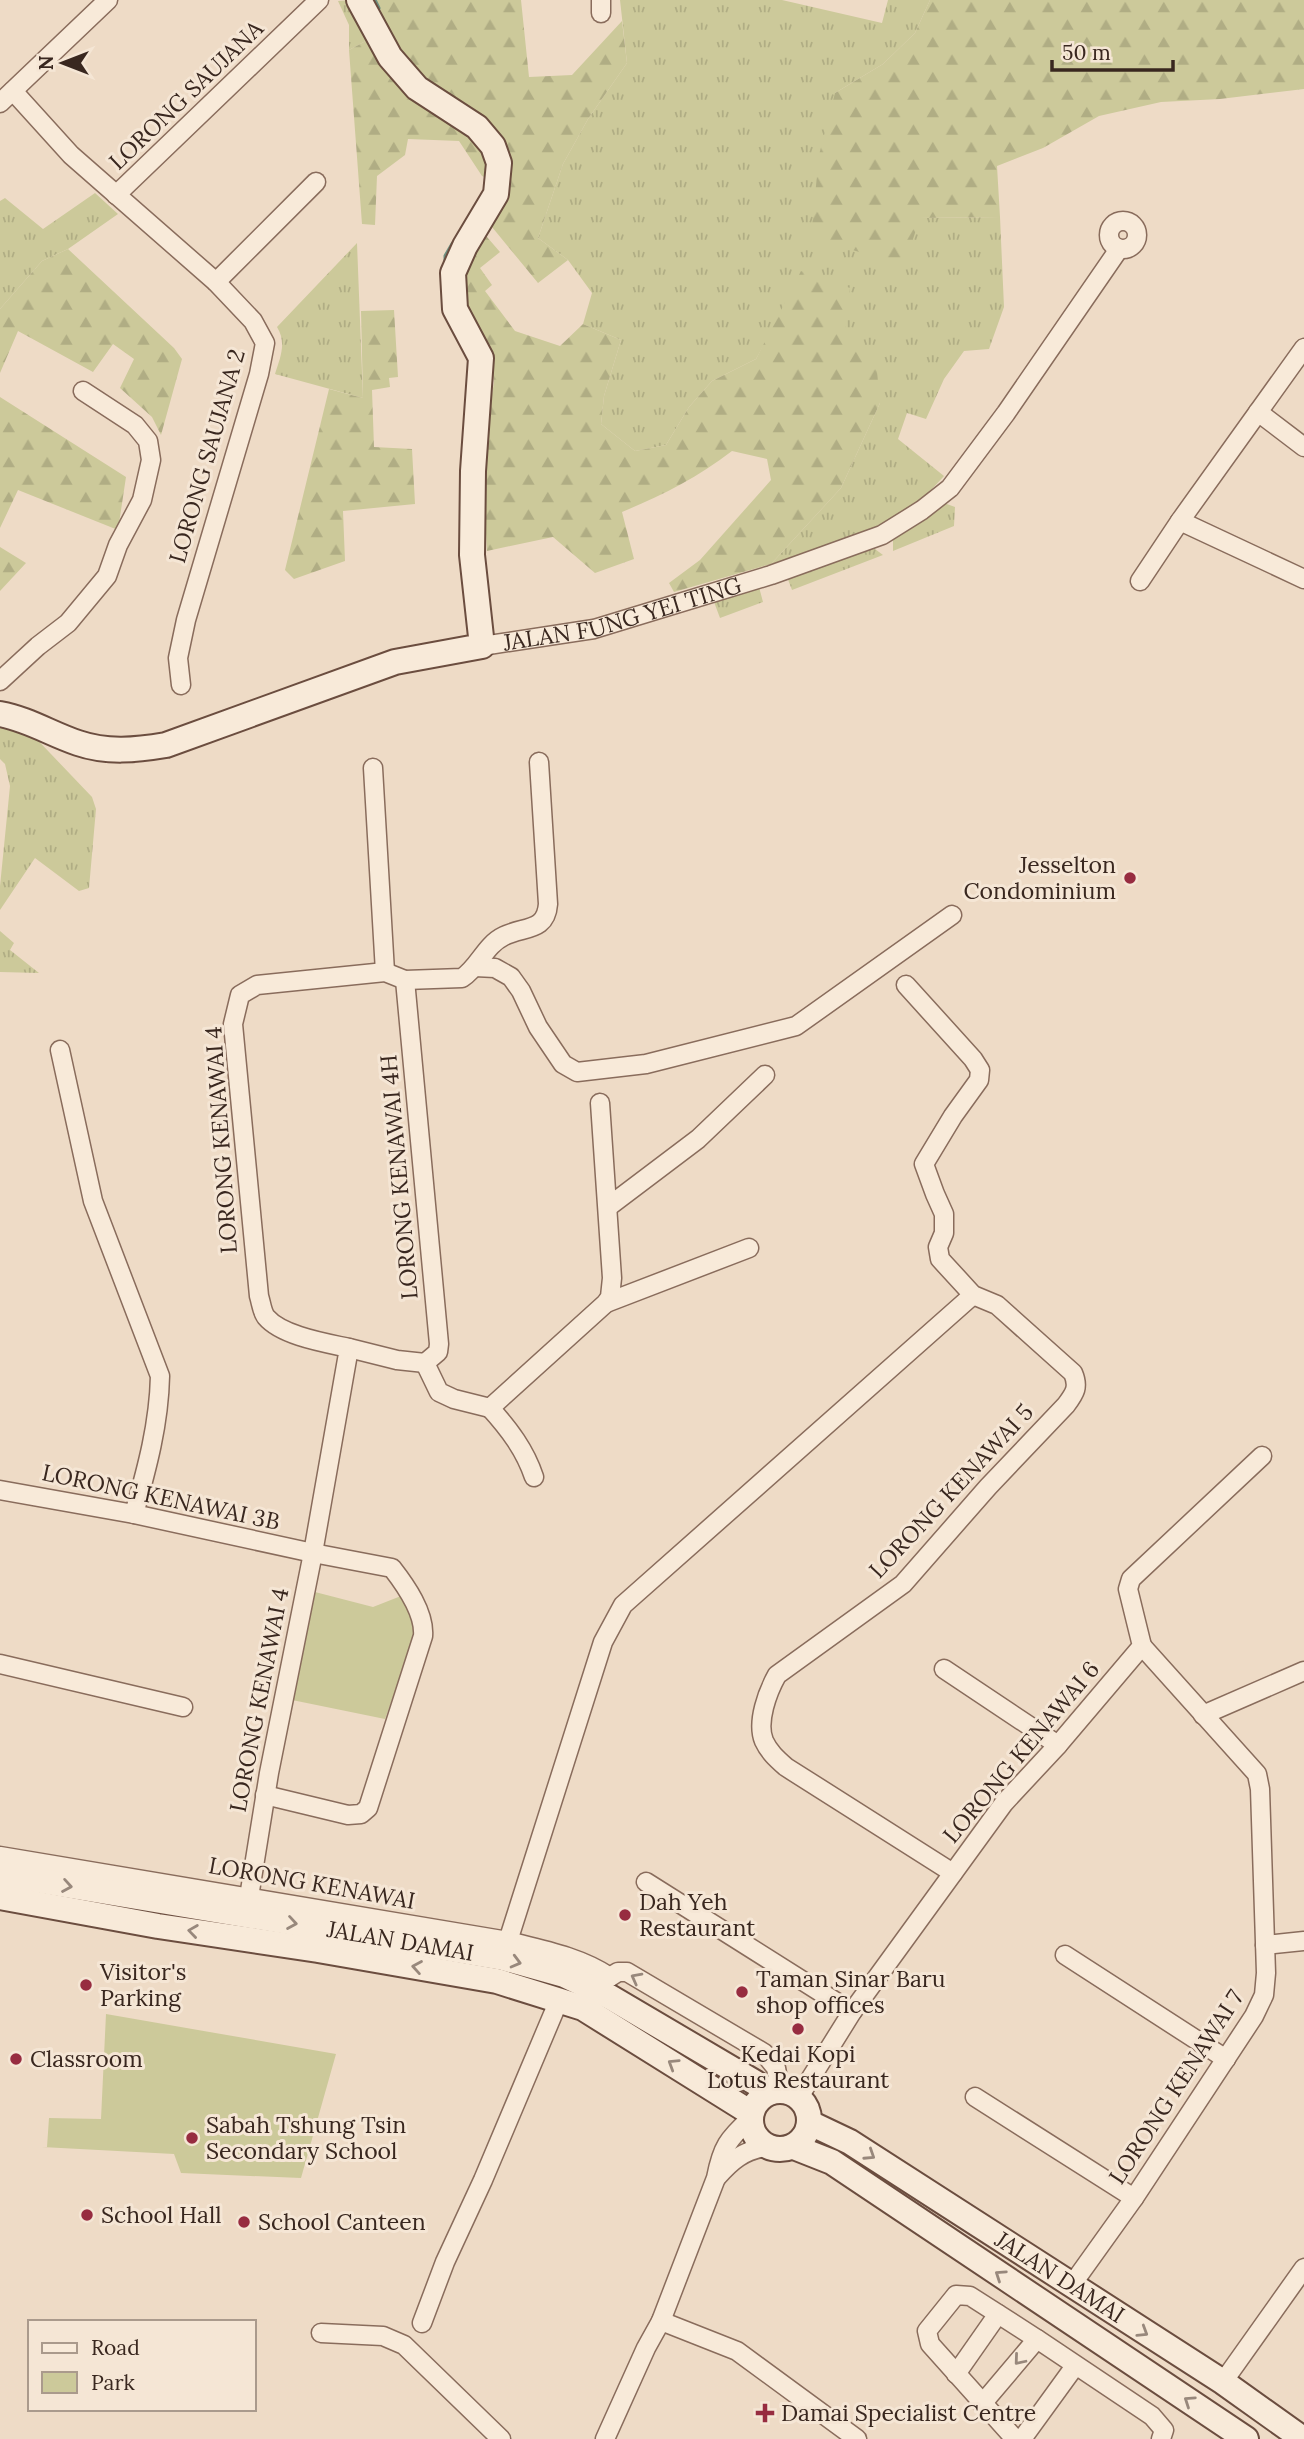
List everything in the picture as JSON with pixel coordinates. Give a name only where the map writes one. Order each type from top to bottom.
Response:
[{"type":"main road","points":[[359,0],[390,58],[417,88],[477,127],[493,146],[499,163],[496,194],[465,246],[453,273],[455,309],[481,358],[473,471],[472,555],[482,646]]},
{"type":"main road","name":"JALAN FUNG YEI TING","points":[[0,714],[17,717],[79,743],[112,750],[143,749],[166,745],[395,662],[482,646]]},
{"type":"main road","name":"JALAN DAMAI","points":[[0,1874],[503,1958],[610,1987],[783,2093]]},
{"type":"main road","name":"JALAN DAMAI","points":[[0,1897],[146,1924],[497,1981],[583,2008],[751,2116]]},
{"type":"main road","points":[[783,2093],[808,2109],[810,2123],[805,2137],[794,2147],[780,2150],[765,2147],[757,2139],[752,2129],[751,2116],[758,2100],[783,2093]]},
{"type":"main road","name":"JALAN DAMAI","points":[[810,2123],[850,2142],[1223,2382],[1303,2439]]},
{"type":"main road","name":"JALAN DAMAI","points":[[794,2147],[832,2162],[1245,2439]]},
{"type":"street","points":[[7,97],[108,0]]},
{"type":"street","name":"LORONG SAUJANA","points":[[116,195],[319,0]]},
{"type":"street","name":"LORONG SAUJANA 2","points":[[7,97],[216,282],[253,321],[265,343],[260,374],[186,620],[178,658],[181,685]]},
{"type":"street","points":[[216,282],[316,182]]},
{"type":"street","name":"JALAN FUNG YEI TING","points":[[482,646],[594,629],[771,575],[882,535],[950,488],[1119,249]]},
{"type":"street","points":[[1140,581],[1304,348]]},
{"type":"street","points":[[0,681],[68,623],[107,576],[118,545],[142,499],[151,460],[148,441],[135,425],[83,391]]},
{"type":"street","points":[[1258,412],[1304,447]]},
{"type":"street","points":[[1180,521],[1304,579]]},
{"type":"street","points":[[475,967],[489,947],[502,936],[540,924],[547,916],[539,762]]},
{"type":"street","points":[[373,768],[385,972]]},
{"type":"street","points":[[475,967],[495,968],[511,977],[521,991],[538,1027],[563,1063],[577,1072],[646,1063],[796,1026],[952,915]]},
{"type":"street","name":"LORONG KENAWAI 4","points":[[425,1363],[397,1360],[303,1337],[265,1316],[259,1296],[233,1024],[240,995],[257,985],[385,972],[405,980],[461,978],[475,967]]},
{"type":"street","name":"LORONG KENAWAI 4H","points":[[405,980],[439,1344],[438,1352],[425,1363]]},
{"type":"street","name":"LORONG KENAWAI 5","points":[[906,985],[980,1070],[974,1090],[953,1116],[924,1164],[944,1214],[944,1233],[938,1247],[940,1259],[973,1295],[998,1305],[1073,1373],[1077,1383],[1075,1394],[902,1584],[777,1675],[771,1686],[762,1720],[762,1738],[771,1754],[786,1767],[953,1872]]},
{"type":"street","points":[[60,1050],[93,1201],[160,1376],[154,1441],[134,1514]]},
{"type":"street","points":[[608,1207],[698,1139],[765,1075]]},
{"type":"street","points":[[490,1408],[610,1297],[612,1278],[600,1103]]},
{"type":"street","points":[[606,1303],[750,1248]]},
{"type":"street","points":[[509,1941],[603,1643],[623,1605],[973,1295]]},
{"type":"street","name":"LORONG KENAWAI 4","points":[[249,1897],[265,1796],[313,1553],[349,1348]]},
{"type":"street","points":[[425,1363],[439,1392],[454,1399],[490,1408],[515,1437],[528,1458],[534,1477]]},
{"type":"street","points":[[1142,1646],[1128,1589],[1131,1579],[1262,1456]]},
{"type":"street","name":"LORONG KENAWAI 3B","points":[[0,1489],[392,1568],[401,1579],[424,1627],[368,1808],[360,1814],[348,1815],[265,1796]]},
{"type":"street","name":"LORONG KENAWAI 6","points":[[783,2093],[852,2012],[1004,1803],[1058,1745],[1142,1646]]},
{"type":"street","name":"LORONG KENAWAI 7","points":[[1071,2286],[1134,2199],[1254,2016],[1264,1995],[1260,1789],[1256,1774],[1142,1646]]},
{"type":"street","points":[[0,1664],[183,1707]]},
{"type":"street","points":[[944,1669],[1058,1745]]},
{"type":"street","points":[[1203,1714],[1304,1671]]},
{"type":"street","name":"LORONG KENAWAI","points":[[0,1856],[509,1941],[554,1952],[594,1966],[610,1987]]},
{"type":"street","points":[[646,1882],[852,2012]]},
{"type":"street","points":[[1265,1945],[1304,1941]]},
{"type":"street","points":[[1065,1955],[1226,2059]]},
{"type":"street","points":[[422,2323],[445,2262],[483,2180],[559,2000]]},
{"type":"street","points":[[975,2097],[1134,2199]]},
{"type":"street","points":[[604,2439],[661,2321],[716,2178],[719,2159],[729,2139],[751,2116]]},
{"type":"street","points":[[716,2178],[732,2160],[748,2150],[765,2147]]},
{"type":"street","points":[[1223,2382],[1304,2268]]},
{"type":"street","points":[[1015,2439],[930,2344],[927,2331],[956,2295],[970,2296],[1152,2416],[1164,2430],[1161,2439]]},
{"type":"street","points":[[956,2374],[998,2314]]},
{"type":"street","points":[[661,2321],[737,2351],[857,2439]]},
{"type":"street","points":[[321,2333],[383,2336],[404,2345],[501,2439]]},
{"type":"street","points":[[982,2404],[1037,2339]]},
{"type":"street","points":[[1022,2439],[1075,2366]]},
{"type":"green space","points":[[352,0],[373,37],[349,50],[349,25],[338,1]]},
{"type":"green space","points":[[374,0],[521,0],[529,77],[572,75],[622,21],[627,63],[588,119],[563,164],[538,238],[568,260],[538,283],[492,227],[491,221],[508,164],[507,148],[501,135],[476,111],[420,72],[394,38]]},
{"type":"green space","points":[[620,0],[782,0],[882,23],[888,0],[930,0],[915,33],[883,64],[835,93],[920,218],[1000,217],[1004,307],[989,349],[964,351],[944,379],[926,419],[907,413],[898,439],[944,476],[909,512],[881,529],[771,564],[841,488],[880,403],[775,325],[756,359],[712,381],[689,407],[666,445],[635,451],[601,424],[604,396],[621,340],[583,324],[592,293],[568,260],[538,238],[563,164],[588,119],[627,63]]},
{"type":"green space","points":[[930,0],[1304,0],[1304,89],[1220,99],[1161,102],[1099,116],[1043,148],[997,166],[1000,217],[920,218],[904,266],[811,237],[819,155],[835,93],[883,64],[915,33]]},
{"type":"green space","points":[[373,37],[486,140],[493,181],[482,176],[459,141],[408,139],[405,155],[377,176],[375,225],[362,224],[349,50]]},
{"type":"green space","points":[[95,193],[118,214],[68,249],[42,261],[0,309],[0,201],[5,198],[43,229]]},
{"type":"green space","points":[[478,236],[487,237],[500,252],[480,268],[492,285],[485,291],[515,331],[560,346],[583,324],[621,340],[604,396],[601,424],[635,451],[666,445],[689,407],[712,381],[756,359],[801,271],[850,288],[845,335],[875,350],[880,403],[841,488],[771,564],[674,592],[669,583],[700,560],[771,480],[767,459],[732,451],[679,485],[622,512],[634,559],[595,573],[553,537],[487,551],[483,482],[487,422],[494,383],[491,354],[466,308],[461,288]]},
{"type":"green space","points":[[357,243],[363,398],[275,374],[282,345],[277,327]]},
{"type":"green space","points":[[68,249],[174,348],[182,359],[161,435],[152,417],[120,388],[134,359],[113,344],[93,372],[18,331],[0,373],[0,309],[42,261]]},
{"type":"green space","points":[[394,310],[398,377],[389,378],[390,387],[372,390],[374,447],[412,449],[415,504],[343,511],[345,561],[294,579],[285,570],[329,389],[363,398],[361,311]]},
{"type":"green space","points":[[0,397],[126,477],[118,530],[18,490],[0,528]]},
{"type":"green space","points":[[944,503],[955,507],[954,526],[893,551],[893,539]]},
{"type":"green space","points":[[871,546],[883,555],[792,590],[787,577]]},
{"type":"green space","points":[[0,547],[26,563],[0,591]]},
{"type":"green space","points":[[759,587],[763,602],[720,618],[714,602]]},
{"type":"green space","points":[[0,723],[29,731],[92,797],[96,809],[89,888],[79,891],[35,858],[0,910],[10,786],[5,764],[0,759]]},
{"type":"green space","points":[[0,931],[14,943],[10,950],[39,973],[0,972]]},
{"type":"green space","points":[[315,1592],[373,1607],[401,1596],[418,1628],[385,1719],[292,1700]]},
{"type":"green space","points":[[106,2014],[336,2054],[301,2178],[181,2173],[174,2154],[42,2147],[47,2147],[49,2118],[101,2119]]},
{"type":"waterway","points":[[374,0],[378,8]]},
{"type":"waterway","points":[[446,264],[446,256],[453,244]]},
{"type":"place","name":"Jesselton Condominium","points":[[1130,878]]},
{"type":"place","name":"Dah Yeh Restaurant","points":[[625,1915]]},
{"type":"place","name":"Visitor's Parking","points":[[86,1985]]},
{"type":"place","name":"Taman Sinar Baru shop offices","points":[[742,1992]]},
{"type":"place","name":"Kedai Kopi Lotus Restaurant","points":[[798,2029]]},
{"type":"place","name":"Classroom","points":[[16,2059]]},
{"type":"place","name":"Sabah Tshung Tsin Secondary School","points":[[192,2138]]},
{"type":"place","name":"School Hall","points":[[87,2215]]},
{"type":"place","name":"School Canteen","points":[[244,2222]]},
{"type":"place","name":"Damai Specialist Centre","points":[[765,2413]]}]
